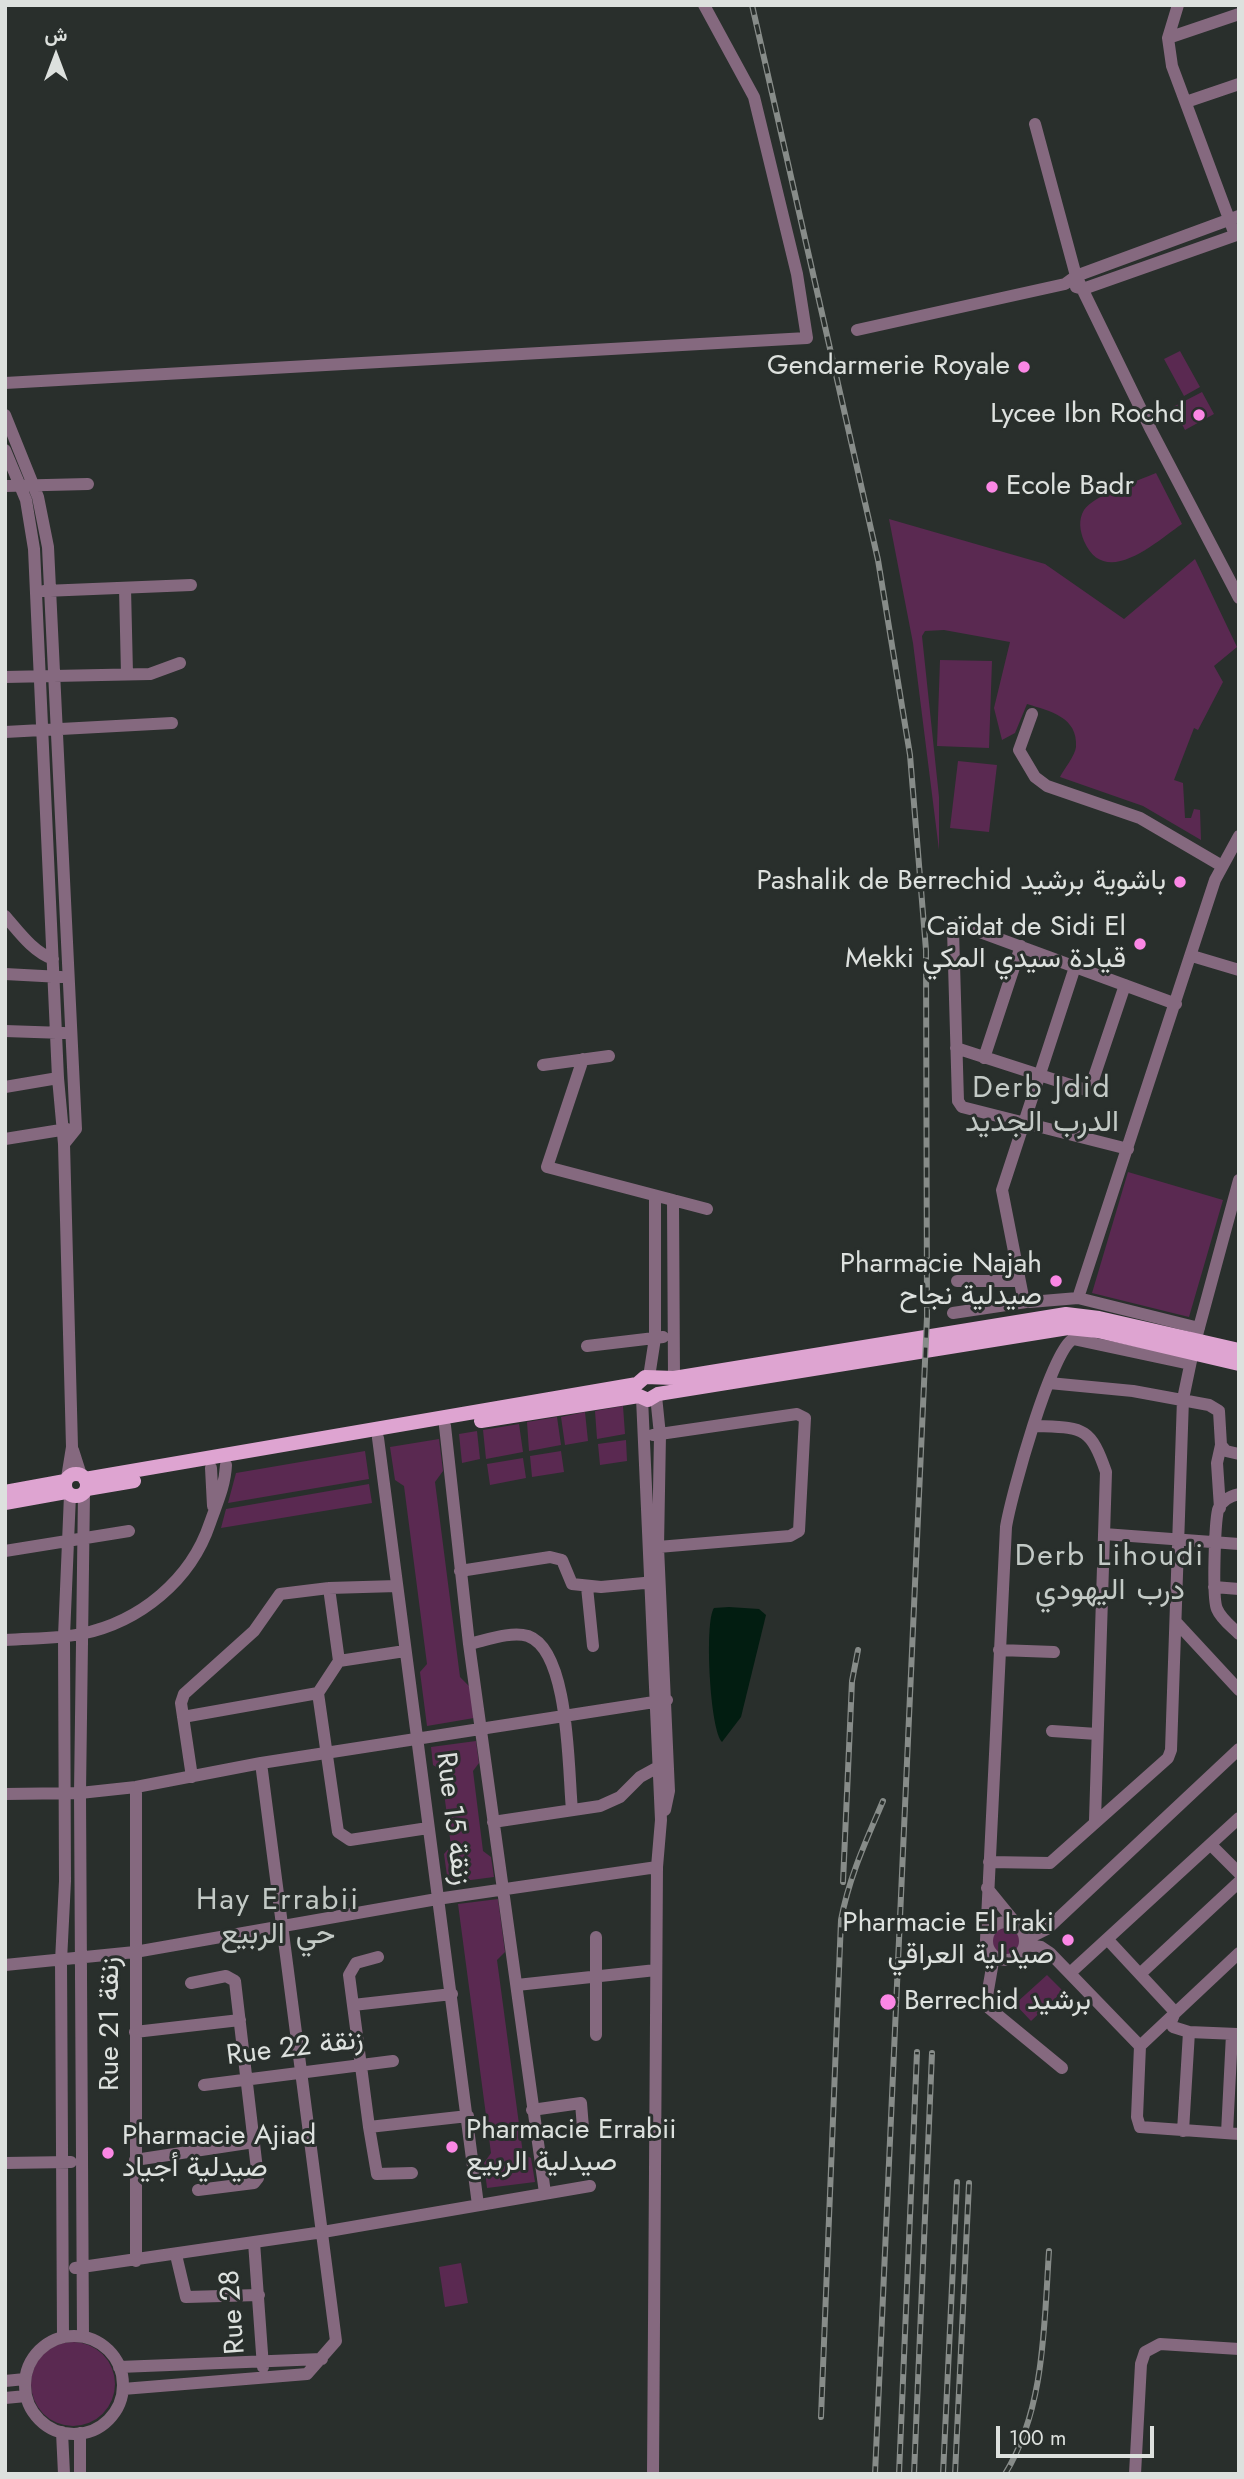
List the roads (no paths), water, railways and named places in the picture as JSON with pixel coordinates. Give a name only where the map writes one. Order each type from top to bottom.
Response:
[{"type":"main road","points":[[5,1492],[218,1467],[648,1389],[674,1378],[1066,1314],[1099,1318],[1195,1346],[1239,1364]]},
{"type":"main road","points":[[5,1503],[76,1485],[648,1389],[1068,1328],[1239,1350]]},
{"type":"street","points":[[5,383],[807,338],[797,274],[754,97],[704,5]]},
{"type":"street","points":[[1065,284],[1083,289],[1237,234],[1172,66],[1168,38],[1178,5]]},
{"type":"street","points":[[1168,38],[1239,14]]},
{"type":"street","points":[[1186,102],[1239,84]]},
{"type":"street","points":[[1035,124],[1076,276],[1151,430],[1239,598]]},
{"type":"street","points":[[857,330],[1065,284],[1076,276],[1233,218]]},
{"type":"street","points":[[5,415],[48,547],[54,676],[49,729],[54,976],[61,1130],[64,1144],[72,1447],[82,1539],[80,1793],[83,2336]]},
{"type":"street","points":[[5,450],[27,486],[40,676],[49,729],[69,977],[76,1129],[64,1144]]},
{"type":"street","points":[[5,486],[89,484]]},
{"type":"street","points":[[36,592],[191,585]]},
{"type":"street","points":[[125,588],[127,674]]},
{"type":"street","points":[[5,677],[150,674],[180,663]]},
{"type":"street","points":[[1032,714],[1019,750],[1039,781],[1140,818],[1230,862]]},
{"type":"street","points":[[5,732],[172,723]]},
{"type":"street","points":[[1078,1298],[1215,880],[1230,862],[1239,836]]},
{"type":"street","points":[[5,916],[29,943],[44,956],[54,959]]},
{"type":"street","points":[[1128,1149],[962,1107],[957,1095],[953,930],[957,925],[964,926],[1176,1004]]},
{"type":"street","points":[[984,1058],[1021,946]]},
{"type":"street","points":[[1192,956],[1239,970]]},
{"type":"street","points":[[1026,1302],[1019,1281],[1002,1190],[1074,967]]},
{"type":"street","points":[[5,974],[69,977]]},
{"type":"street","points":[[956,1048],[1081,1089],[1090,1088],[1125,985]]},
{"type":"street","points":[[5,1031],[71,1033]]},
{"type":"street","points":[[542,1065],[609,1056]]},
{"type":"street","points":[[583,1059],[547,1167],[707,1209]]},
{"type":"street","points":[[5,1087],[58,1078]]},
{"type":"street","points":[[5,1139],[76,1129]]},
{"type":"street","points":[[989,1862],[1050,1863],[1095,1820],[1168,1758],[1176,1622],[1183,1399],[1239,1180]]},
{"type":"street","points":[[655,1196],[655,1338],[642,1436],[669,1791],[661,1820]]},
{"type":"street","points":[[673,1200],[674,1378]]},
{"type":"street","points":[[957,1281],[1019,1281]]},
{"type":"street","points":[[953,1313],[1026,1302],[1078,1298],[1195,1346]]},
{"type":"street","points":[[587,1346],[673,1335]]},
{"type":"street","points":[[1062,2068],[989,2008],[987,1996],[994,1956],[986,1940],[987,1888],[1006,1527],[1020,1467],[1049,1383],[1063,1349],[1073,1339],[1195,1346]]},
{"type":"street","points":[[1049,1383],[1183,1399],[1209,1405],[1219,1411],[1222,1445],[1217,1463],[1220,1508],[1214,1601],[1220,1614],[1239,1634]]},
{"type":"street","points":[[648,1389],[660,1435],[658,1547],[654,1582]]},
{"type":"street","points":[[642,1436],[797,1414],[805,1418],[799,1531],[790,1536],[658,1547]]},
{"type":"street","points":[[446,1426],[469,1644],[545,2193]]},
{"type":"street","points":[[1035,1426],[1079,1430],[1096,1444],[1108,1488],[1104,1534],[1095,1820]]},
{"type":"street","name":"Rue 15 زنقة","points":[[378,1438],[478,2205]]},
{"type":"street","points":[[1222,1445],[1226,1451],[1239,1454]]},
{"type":"street","points":[[5,1640],[81,1634],[119,1621],[160,1597],[193,1560],[213,1514],[218,1467]]},
{"type":"street","points":[[63,2337],[65,2269],[61,1961],[65,1881],[64,1636],[66,1542],[76,1485]]},
{"type":"street","points":[[1220,1508],[1229,1497],[1239,1494]]},
{"type":"street","points":[[5,1551],[129,1531]]},
{"type":"street","points":[[1104,1534],[1239,1544]]},
{"type":"street","points":[[460,1571],[557,1557],[562,1560],[572,1584],[587,1587],[654,1582]]},
{"type":"street","points":[[192,1777],[181,1703],[191,1685],[233,1653],[254,1631],[280,1594],[330,1588],[397,1586]]},
{"type":"street","points":[[587,1587],[593,1646]]},
{"type":"street","points":[[1214,1587],[1239,1589]]},
{"type":"street","points":[[330,1588],[340,1661],[318,1693],[338,1832],[344,1838],[360,1840],[428,1828]]},
{"type":"street","points":[[1176,1622],[1239,1690]]},
{"type":"street","points":[[469,1644],[514,1635],[537,1641],[547,1650],[555,1666],[563,1714],[572,1810]]},
{"type":"street","points":[[999,1650],[1054,1652]]},
{"type":"street","points":[[340,1661],[405,1651]]},
{"type":"street","points":[[183,1717],[318,1693]]},
{"type":"street","points":[[5,1794],[80,1793],[136,1787],[261,1763],[662,1700]]},
{"type":"street","points":[[653,2474],[657,1867],[661,1820],[662,1700]]},
{"type":"street","points":[[1052,1731],[1097,1734]]},
{"type":"street","points":[[994,1956],[1012,1960],[1020,1954],[1025,1942],[1046,1929],[1239,1749]]},
{"type":"street","points":[[123,2389],[307,2374],[336,2341],[261,1763]]},
{"type":"street","points":[[493,1822],[600,1806],[620,1797],[640,1777],[660,1766]]},
{"type":"street","name":"Rue 21 زنقة","points":[[136,1787],[136,2261]]},
{"type":"street","points":[[1070,1973],[1109,1941],[1239,1818]]},
{"type":"street","points":[[1211,1845],[1239,1873]]},
{"type":"street","points":[[5,1965],[135,1952],[284,1928],[437,1899],[657,1867]]},
{"type":"street","points":[[1140,1974],[1239,1882]]},
{"type":"street","points":[[987,1888],[1019,1927],[1025,1942]]},
{"type":"street","points":[[986,1940],[989,1931],[998,1923],[1012,1923],[1019,1927]]},
{"type":"street","points":[[596,1937],[596,2035]]},
{"type":"street","points":[[1109,1941],[1175,2012]]},
{"type":"street","points":[[1025,1942],[1050,1953],[1140,2046]]},
{"type":"street","points":[[1175,2012],[1171,2022],[1173,2027],[1189,2032],[1235,2034],[1233,2134],[1145,2129],[1138,2122],[1140,2046],[1175,2012],[1239,1953]]},
{"type":"street","points":[[378,1957],[356,1963],[349,1975],[368,2122],[377,2174],[412,2173]]},
{"type":"street","points":[[517,1985],[656,1970]]},
{"type":"street","points":[[191,1983],[226,1976],[233,1979],[240,2020],[257,2181],[198,2190]]},
{"type":"street","points":[[353,2005],[452,1994]]},
{"type":"street","name":"Rue 22 زنقة","points":[[135,2032],[240,2020]]},
{"type":"street","points":[[1183,2131],[1189,2032]]},
{"type":"street","name":"Rue 22 زنقة","points":[[205,2085],[393,2061]]},
{"type":"street","points":[[532,2110],[581,2103],[583,2128]]},
{"type":"street","points":[[368,2122],[468,2116]]},
{"type":"street","points":[[135,2160],[254,2142]]},
{"type":"street","points":[[5,2163],[82,2162]]},
{"type":"street","points":[[65,2269],[136,2261],[323,2232],[590,2186]]},
{"type":"street","name":"Rue 28","points":[[254,2242],[264,2377]]},
{"type":"street","points":[[176,2255],[186,2297],[259,2295]]},
{"type":"street","points":[[83,2336],[103,2345],[119,2367],[123,2389],[118,2406],[107,2420],[80,2433],[62,2432],[37,2417],[26,2396],[24,2379],[35,2354],[50,2341],[83,2336]]},
{"type":"street","points":[[1135,2474],[1141,2364],[1145,2352],[1160,2344],[1239,2348]]},
{"type":"street","points":[[119,2367],[322,2359]]},
{"type":"street","points":[[5,2381],[24,2379]]},
{"type":"street","points":[[5,2398],[26,2396]]},
{"type":"street","points":[[62,2432],[64,2474]]},
{"type":"street","points":[[80,2433],[80,2474]]},
{"type":"railway","points":[[752,5],[878,560],[910,755],[926,950],[927,1317],[875,2474]]},
{"type":"railway","points":[[843,1882],[852,1681],[858,1650]]},
{"type":"railway","points":[[821,2417],[841,1920],[853,1874],[883,1801]]},
{"type":"railway","points":[[899,2474],[917,2052]]},
{"type":"railway","points":[[914,2474],[932,2053]]},
{"type":"railway","points":[[943,2474],[957,2182]]},
{"type":"railway","points":[[955,2474],[969,2183]]},
{"type":"railway","points":[[1005,2474],[1018,2449],[1035,2394],[1043,2337],[1049,2251]]},
{"type":"place","name":"Gendarmerie Royale","points":[[1024,367]]},
{"type":"place","name":"Lycee Ibn Rochd","points":[[1199,415]]},
{"type":"place","name":"Ecole Badr","points":[[992,487]]},
{"type":"place","name":"Pashalik de Berrechid باشوية برشيد","points":[[1180,882]]},
{"type":"place","name":"Caïdat de Sidi El Mekki قيادة سيدي المكي","points":[[1140,944]]},
{"type":"place","name":"Pharmacie Najah صيدلية نجاح","points":[[1056,1281]]},
{"type":"place","name":"Pharmacie El Iraki صيدلية العراقي","points":[[1068,1940]]},
{"type":"place","name":"Berrechid برشيد","points":[[888,2002]]},
{"type":"place","name":"Pharmacie Errabii صيدلية الربيع","points":[[452,2147]]},
{"type":"place","name":"Pharmacie Ajiad صيدلية أجياد","points":[[108,2153]]},
{"type":"district","name":"Derb Jdid الدرب الجديد","points":[[1042,1107]]},
{"type":"district","name":"Derb Lihoudi درب اليهودي","points":[[1110,1575]]},
{"type":"district","name":"Hay Errabii حي الربيع","points":[[278,1919]]}]
